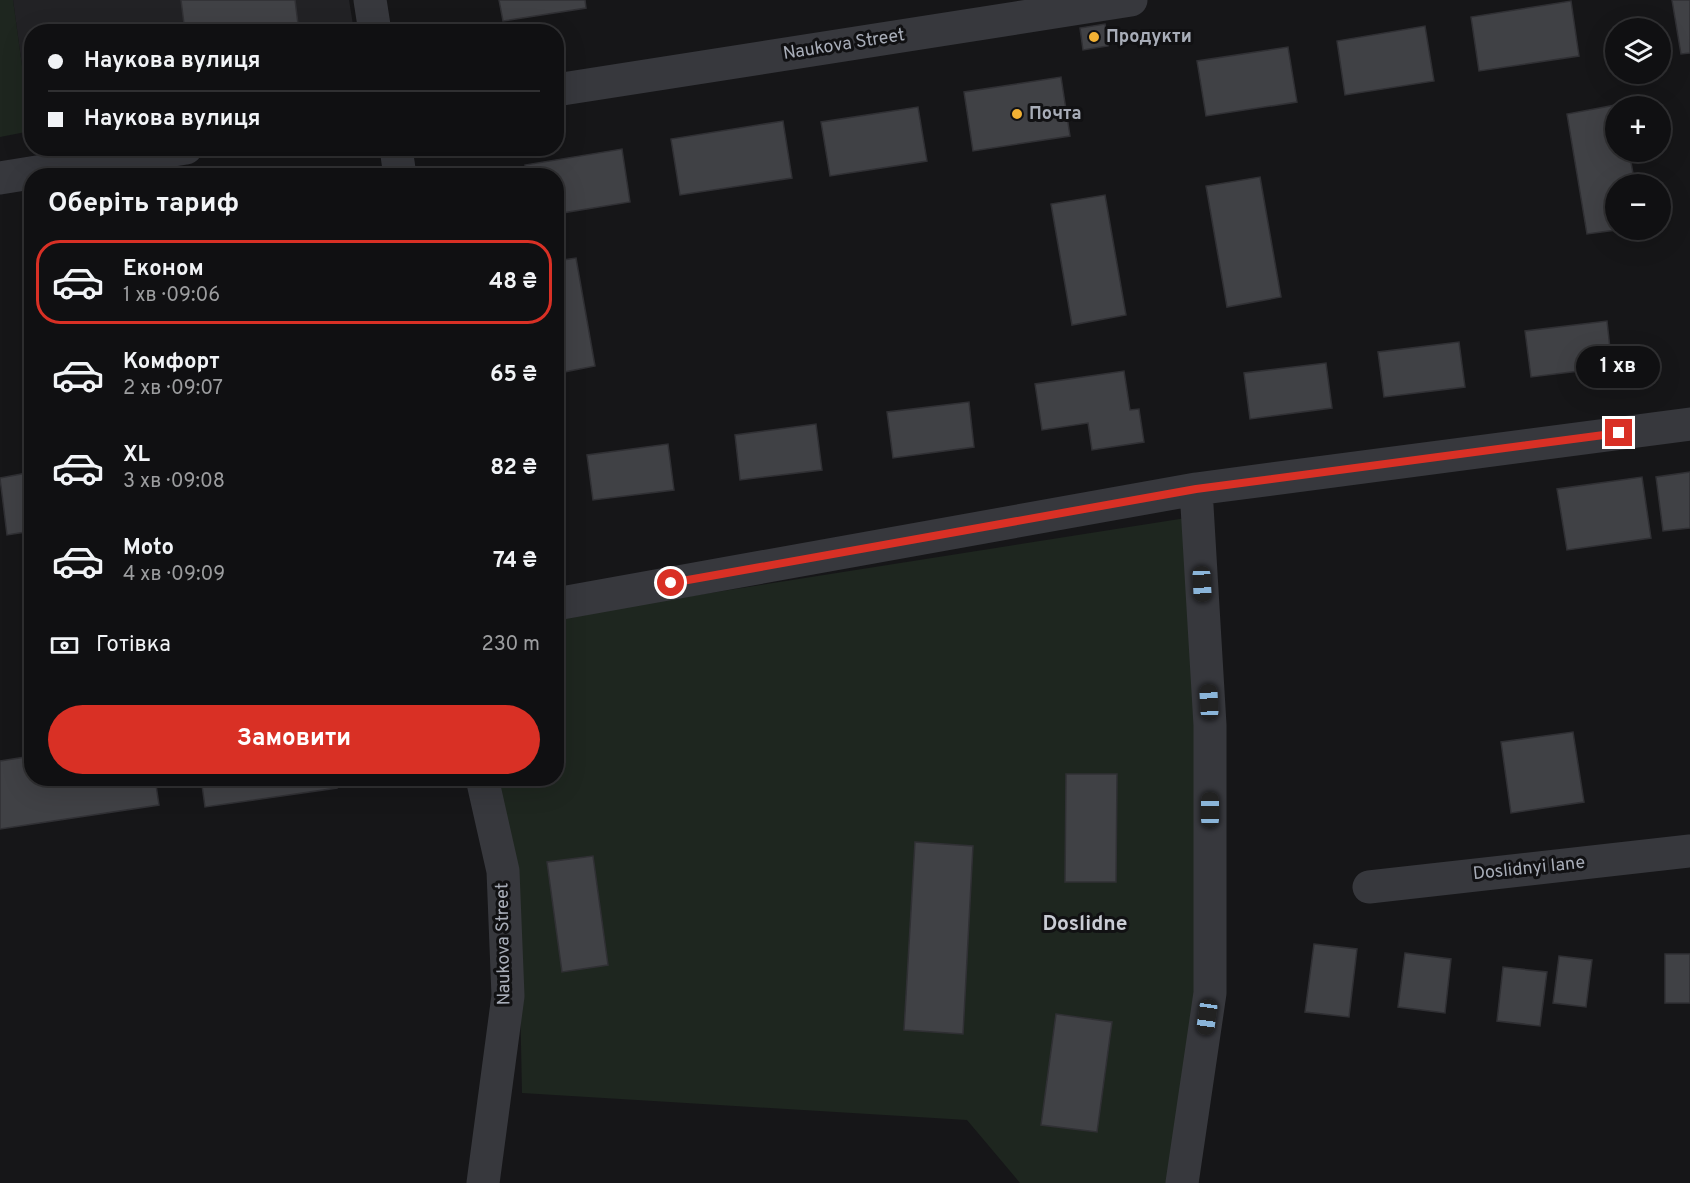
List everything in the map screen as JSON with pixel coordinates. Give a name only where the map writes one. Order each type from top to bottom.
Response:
[{"type":"street","points":[[370,0],[374,24]]},
{"type":"street","name":"Naukova Street","points":[[564,89],[1131,0]]},
{"type":"street","points":[[62,168],[136,156]]},
{"type":"street","points":[[0,178],[24,174]]},
{"type":"street","points":[[564,603],[1196,489],[1690,424]]},
{"type":"street","points":[[1182,1183],[1210,993],[1210,725],[1196,489]]},
{"type":"street","name":"Naukova Street","points":[[483,1183],[508,996],[502,871],[484,786]]},
{"type":"street","name":"Doslidnyi lane","points":[[1369,887],[1690,851]]},
{"type":"shaded area","points":[[0,0],[13,0],[24,80],[24,132],[0,137]]},
{"type":"shaded area","points":[[13,0],[349,0],[353,24],[24,24],[24,81]]},
{"type":"shaded area","points":[[1186,518],[1200,722],[1199,990],[1171,1183],[1020,1183],[967,1120],[522,1093],[520,996],[495,786],[564,786],[564,616]]},
{"type":"building","points":[[181,0],[295,0],[298,24],[184,24]]},
{"type":"building","points":[[499,0],[585,0],[586,8],[503,21]]},
{"type":"building","points":[[1672,0],[1690,0],[1690,53],[1681,54]]},
{"type":"building","points":[[1571,1],[1579,56],[1479,71],[1471,17]]},
{"type":"building","name":"Продукти","points":[[1105,24],[1108,46],[1083,50],[1080,28]]},
{"type":"building","points":[[1425,26],[1434,81],[1345,95],[1337,41]]},
{"type":"building","points":[[1288,47],[1297,102],[1206,116],[1197,61]]},
{"type":"building","name":"Почта","points":[[1061,77],[1070,136],[973,151],[964,92]]},
{"type":"building","points":[[918,107],[927,161],[830,176],[821,122]]},
{"type":"building","points":[[1605,107],[1605,162],[1631,162],[1633,174],[1605,174],[1605,232],[1587,234],[1567,114]]},
{"type":"building","points":[[783,121],[792,178],[680,195],[671,139]]},
{"type":"building","points":[[622,149],[630,202],[564,213],[564,168],[526,168],[525,165]]},
{"type":"building","points":[[1260,177],[1281,297],[1227,307],[1206,186]]},
{"type":"building","points":[[1105,195],[1126,315],[1072,325],[1051,204]]},
{"type":"building","points":[[576,258],[595,366],[564,372],[564,260]]},
{"type":"building","points":[[1607,321],[1612,367],[1531,377],[1525,331]]},
{"type":"building","points":[[1459,342],[1465,387],[1384,397],[1378,352]]},
{"type":"building","points":[[1326,363],[1332,408],[1250,419],[1244,373]]},
{"type":"building","points":[[1124,371],[1130,410],[1139,409],[1144,442],[1092,450],[1088,423],[1042,430],[1035,384]]},
{"type":"building","points":[[969,402],[974,447],[893,458],[887,412]]},
{"type":"building","points":[[816,424],[822,470],[740,480],[735,435]]},
{"type":"building","points":[[668,444],[674,490],[593,500],[587,455]]},
{"type":"building","points":[[1690,472],[1690,528],[1663,531],[1656,477]]},
{"type":"building","points":[[24,474],[24,532],[7,535],[0,478]]},
{"type":"building","points":[[1642,477],[1651,538],[1567,550],[1557,489]]},
{"type":"building","points":[[1573,732],[1584,802],[1511,813],[1501,742]]},
{"type":"building","points":[[24,757],[24,786],[156,786],[159,805],[0,829],[0,761]]},
{"type":"building","points":[[1066,774],[1117,774],[1116,882],[1065,882]]},
{"type":"building","points":[[202,786],[337,786],[337,788],[205,807]]},
{"type":"building","points":[[915,842],[973,846],[963,1034],[904,1030]]},
{"type":"building","points":[[593,856],[608,965],[562,972],[547,862]]},
{"type":"building","points":[[1314,944],[1357,949],[1349,1017],[1305,1012]]},
{"type":"building","points":[[1405,953],[1451,959],[1445,1013],[1398,1007]]},
{"type":"building","points":[[1665,954],[1690,954],[1690,1003],[1665,1003]]},
{"type":"building","points":[[1559,956],[1592,960],[1586,1007],[1553,1003]]},
{"type":"building","points":[[1503,967],[1547,972],[1540,1026],[1497,1021]]},
{"type":"building","points":[[1056,1014],[1112,1022],[1097,1132],[1041,1125]]},
{"type":"place","name":"Продукти","points":[[1094,37]]},
{"type":"place","name":"Почта","points":[[1017,114]]},
{"type":"district","name":"Doslidne","points":[[1085,924]]},
{"type":"route","points":[[671,583],[1196,489],[1619,433]]}]
